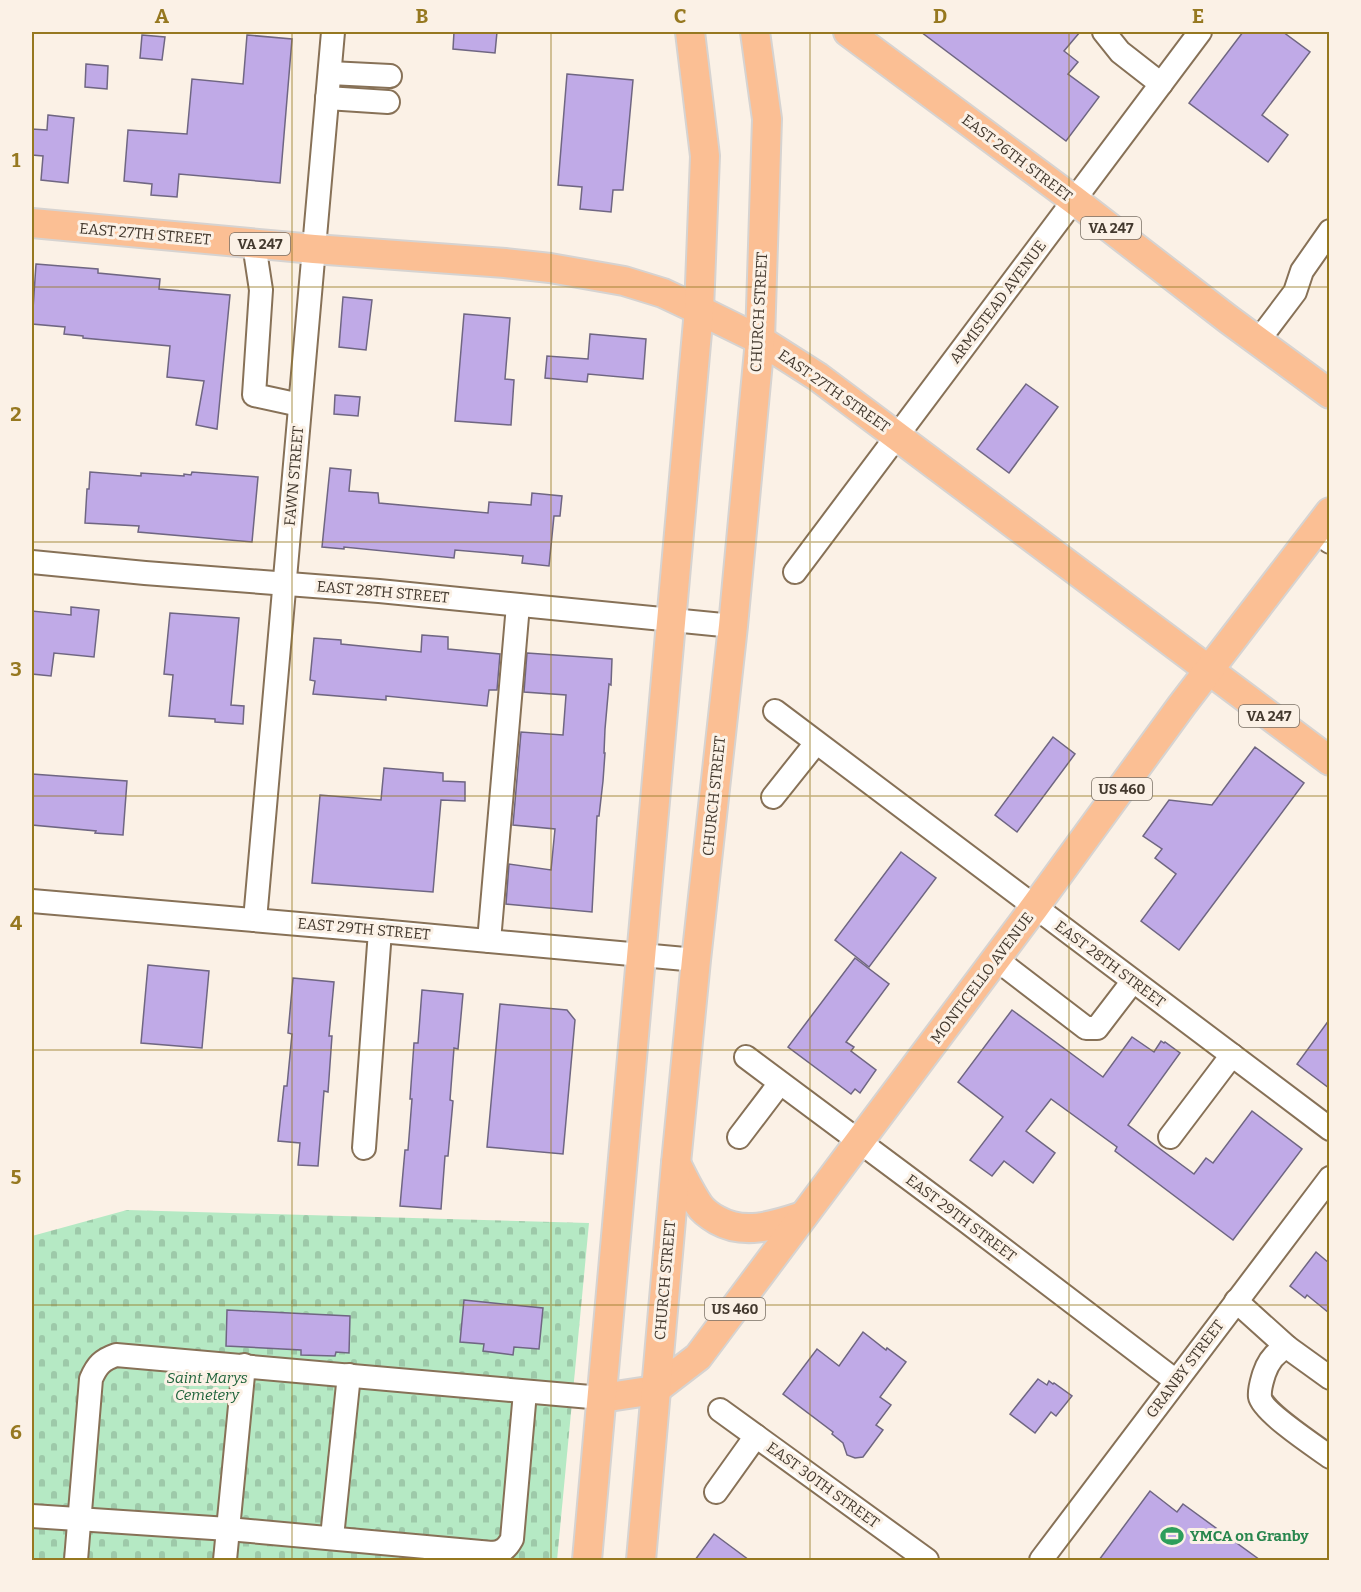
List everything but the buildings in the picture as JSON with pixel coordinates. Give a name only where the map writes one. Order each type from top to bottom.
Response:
[{"type":"main road","points":[[587,1560],[699,310],[705,156],[690,32]]},
{"type":"main road","name":"CHURCH STREET","points":[[641,1560],[676,1163],[733,626],[760,340],[767,119],[755,32]]},
{"type":"main road","name":"EAST 26TH STREET","points":[[848,32],[1329,394]]},
{"type":"main road","name":"EAST 27TH STREET","points":[[32,223],[314,249],[505,263],[624,281],[663,293],[760,340],[818,376],[1329,761]]},
{"type":"main road","name":"MONTICELLO AVENUE","points":[[602,1398],[655,1390],[698,1357],[1209,670],[1325,528]]},
{"type":"main road","points":[[676,1163],[699,1206],[729,1226],[753,1228],[770,1226],[803,1216]]},
{"type":"street","name":"FAWN STREET","points":[[255,920],[333,32]]},
{"type":"street","points":[[1104,32],[1120,52],[1161,84]]},
{"type":"street","name":"ARMISTEAD AVENUE","points":[[795,572],[1200,32]]},
{"type":"street","points":[[330,73],[390,76]]},
{"type":"street","points":[[327,98],[388,102]]},
{"type":"street","points":[[254,243],[261,290],[254,395],[300,405]]},
{"type":"street","points":[[1258,341],[1295,292],[1302,271],[1326,245]]},
{"type":"street","name":"EAST 28TH STREET","points":[[32,562],[518,604],[733,626]]},
{"type":"street","points":[[489,941],[518,604]]},
{"type":"street","name":"EAST 28TH STREET","points":[[775,711],[1329,1129]]},
{"type":"street","points":[[773,797],[816,743]]},
{"type":"street","name":"EAST 29TH STREET","points":[[32,901],[696,960]]},
{"type":"street","points":[[364,1148],[380,931]]},
{"type":"street","points":[[996,959],[1086,1028],[1097,1028],[1133,981]]},
{"type":"street","points":[[1170,1137],[1232,1055]]},
{"type":"street","name":"EAST 29TH STREET","points":[[746,1057],[1176,1381]]},
{"type":"street","points":[[739,1137],[780,1083]]},
{"type":"street","name":"GRANBY STREET","points":[[1041,1560],[1329,1178]]},
{"type":"street","points":[[1236,1301],[1287,1347],[1329,1378]]},
{"type":"street","points":[[1287,1347],[1279,1351],[1267,1366],[1261,1385],[1260,1399],[1270,1412],[1329,1457]]},
{"type":"street","points":[[76,1560],[91,1379],[95,1369],[104,1360],[116,1355],[602,1398]]},
{"type":"street","points":[[225,1560],[243,1365]]},
{"type":"street","points":[[332,1537],[349,1375]]},
{"type":"street","points":[[32,1516],[228,1528],[500,1552],[507,1548],[512,1539],[525,1392]]},
{"type":"street","name":"EAST 30TH STREET","points":[[720,1410],[927,1560]]},
{"type":"street","points":[[716,1492],[756,1436]]},
{"type":"green space","name":"Saint Marys Cemetery","points":[[127,1210],[589,1223],[557,1560],[32,1560],[32,1236]]},
{"type":"place","name":"YMCA on Granby","points":[[1172,1536]]}]
